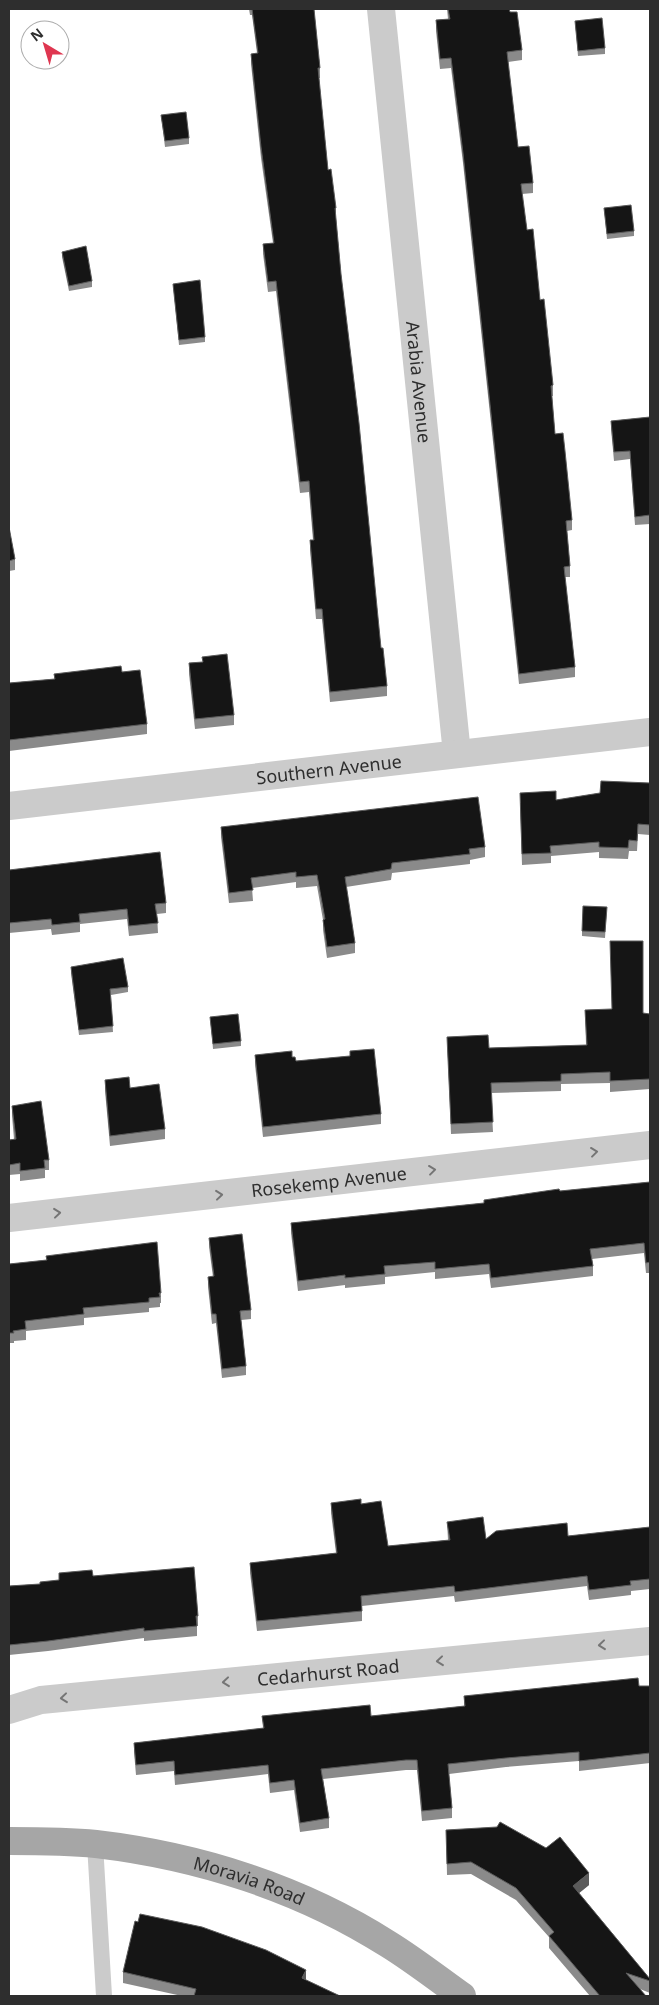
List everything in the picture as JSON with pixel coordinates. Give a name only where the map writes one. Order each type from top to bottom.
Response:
[{"type":"main road","name":"Moravia Road","points":[[9,1841],[95,1844],[146,1852],[218,1869],[273,1886],[326,1910],[387,1943],[462,1996]]},
{"type":"street","name":"Arabia Avenue","points":[[381,9],[457,754]]},
{"type":"street","name":"Southern Avenue","points":[[9,806],[650,732]]},
{"type":"street","name":"Rosekemp Avenue","points":[[9,1218],[650,1145]]},
{"type":"street","name":"Cedarhurst Road","points":[[9,1710],[41,1700],[650,1640]]},
{"type":"lane","points":[[95,1844],[104,1996]]},
{"type":"building","points":[[252,9],[314,9],[328,170],[331,169],[336,208],[341,274],[359,423],[381,648],[383,648],[387,686],[330,692],[322,609],[316,609],[310,540],[314,540],[309,481],[300,482],[276,281],[268,282],[263,244],[274,243],[251,54],[258,53]]},
{"type":"building","points":[[448,9],[509,9],[510,12],[517,12],[522,50],[507,52],[518,147],[529,146],[533,183],[521,184],[527,230],[533,229],[540,300],[544,299],[553,385],[551,386],[555,434],[563,433],[565,451],[572,520],[566,521],[570,566],[564,567],[575,667],[519,674],[463,153],[451,58],[440,59],[436,20],[450,19]]},
{"type":"building","points":[[602,18],[605,48],[578,51],[575,21]]},
{"type":"building","points":[[186,112],[189,138],[165,141],[161,115]]},
{"type":"building","points":[[631,205],[634,231],[607,234],[604,208]]},
{"type":"building","points":[[86,246],[92,281],[69,286],[62,252]]},
{"type":"building","points":[[200,280],[205,337],[179,340],[173,284]]},
{"type":"building","points":[[650,417],[650,515],[635,517],[630,451],[614,452],[611,421]]},
{"type":"building","points":[[9,527],[15,559],[9,561]]},
{"type":"building","points":[[227,654],[234,715],[195,719],[189,663],[203,662],[202,657]]},
{"type":"building","points":[[121,666],[122,672],[140,670],[147,724],[9,740],[9,683],[55,679],[54,674]]},
{"type":"building","points":[[601,781],[650,783],[650,825],[638,824],[637,841],[629,840],[628,848],[599,847],[599,842],[550,846],[551,853],[522,854],[520,793],[556,791],[556,800],[600,793]]},
{"type":"building","points":[[478,797],[485,847],[469,849],[470,854],[392,863],[391,869],[345,877],[355,943],[327,947],[323,920],[325,919],[317,875],[296,877],[296,872],[251,878],[253,890],[229,893],[221,827]]},
{"type":"building","points":[[160,852],[166,903],[155,904],[158,923],[129,926],[127,909],[79,914],[80,922],[52,925],[51,919],[9,923],[9,870]]},
{"type":"building","points":[[583,906],[607,907],[605,932],[582,931]]},
{"type":"building","points":[[610,941],[643,941],[643,1013],[650,1014],[650,1079],[610,1081],[610,1072],[561,1074],[561,1081],[491,1083],[493,1122],[451,1124],[447,1037],[488,1035],[489,1048],[587,1045],[585,1010],[612,1009]]},
{"type":"building","points":[[123,958],[128,987],[110,989],[113,1026],[79,1030],[71,967]]},
{"type":"building","points":[[238,1014],[241,1041],[213,1044],[210,1017]]},
{"type":"building","points":[[374,1049],[381,1114],[263,1127],[255,1055],[292,1051],[292,1057],[295,1057],[296,1061],[350,1056],[350,1051]]},
{"type":"building","points":[[129,1077],[130,1088],[159,1084],[165,1129],[110,1136],[105,1080]]},
{"type":"building","points":[[41,1101],[49,1160],[44,1160],[45,1168],[20,1171],[20,1163],[9,1165],[9,1140],[16,1139],[12,1106]]},
{"type":"building","points":[[650,1182],[650,1262],[646,1263],[644,1243],[590,1249],[593,1266],[491,1278],[489,1264],[435,1269],[435,1262],[384,1266],[385,1274],[345,1278],[345,1275],[298,1281],[291,1223],[484,1203],[484,1200],[559,1189],[560,1191]]},
{"type":"building","points":[[242,1234],[251,1310],[240,1311],[246,1366],[222,1369],[216,1314],[212,1314],[208,1277],[214,1276],[209,1238]]},
{"type":"building","points":[[157,1242],[160,1297],[149,1298],[149,1302],[83,1308],[84,1314],[25,1321],[26,1329],[9,1333],[9,1264],[47,1260],[46,1256]]},
{"type":"building","points":[[361,1499],[361,1504],[381,1501],[388,1546],[450,1540],[447,1522],[483,1517],[486,1539],[496,1531],[567,1523],[568,1536],[650,1527],[650,1579],[630,1581],[631,1585],[589,1590],[587,1576],[455,1592],[454,1586],[361,1596],[362,1611],[257,1621],[250,1563],[337,1553],[331,1503]]},
{"type":"building","points":[[194,1567],[198,1616],[196,1616],[197,1626],[144,1631],[144,1628],[9,1645],[9,1586],[40,1584],[40,1582],[59,1580],[59,1573],[92,1570],[93,1576]]},
{"type":"building","points":[[638,1678],[639,1686],[650,1686],[650,1753],[579,1761],[579,1752],[448,1764],[452,1808],[422,1811],[417,1760],[321,1769],[329,1818],[300,1823],[294,1780],[270,1783],[268,1765],[175,1775],[174,1761],[136,1765],[134,1743],[264,1728],[262,1716],[370,1705],[371,1716],[465,1706],[464,1696]]},
{"type":"building","points":[[500,1822],[546,1848],[560,1837],[589,1873],[573,1886],[650,1979],[650,1981],[626,1973],[646,1996],[600,1996],[549,1936],[554,1932],[516,1888],[471,1862],[447,1864],[446,1830],[497,1827]]},
{"type":"building","points":[[140,1914],[202,1927],[266,1950],[306,1970],[302,1978],[340,1996],[194,1996],[196,1989],[123,1972],[135,1921],[138,1922]]}]
